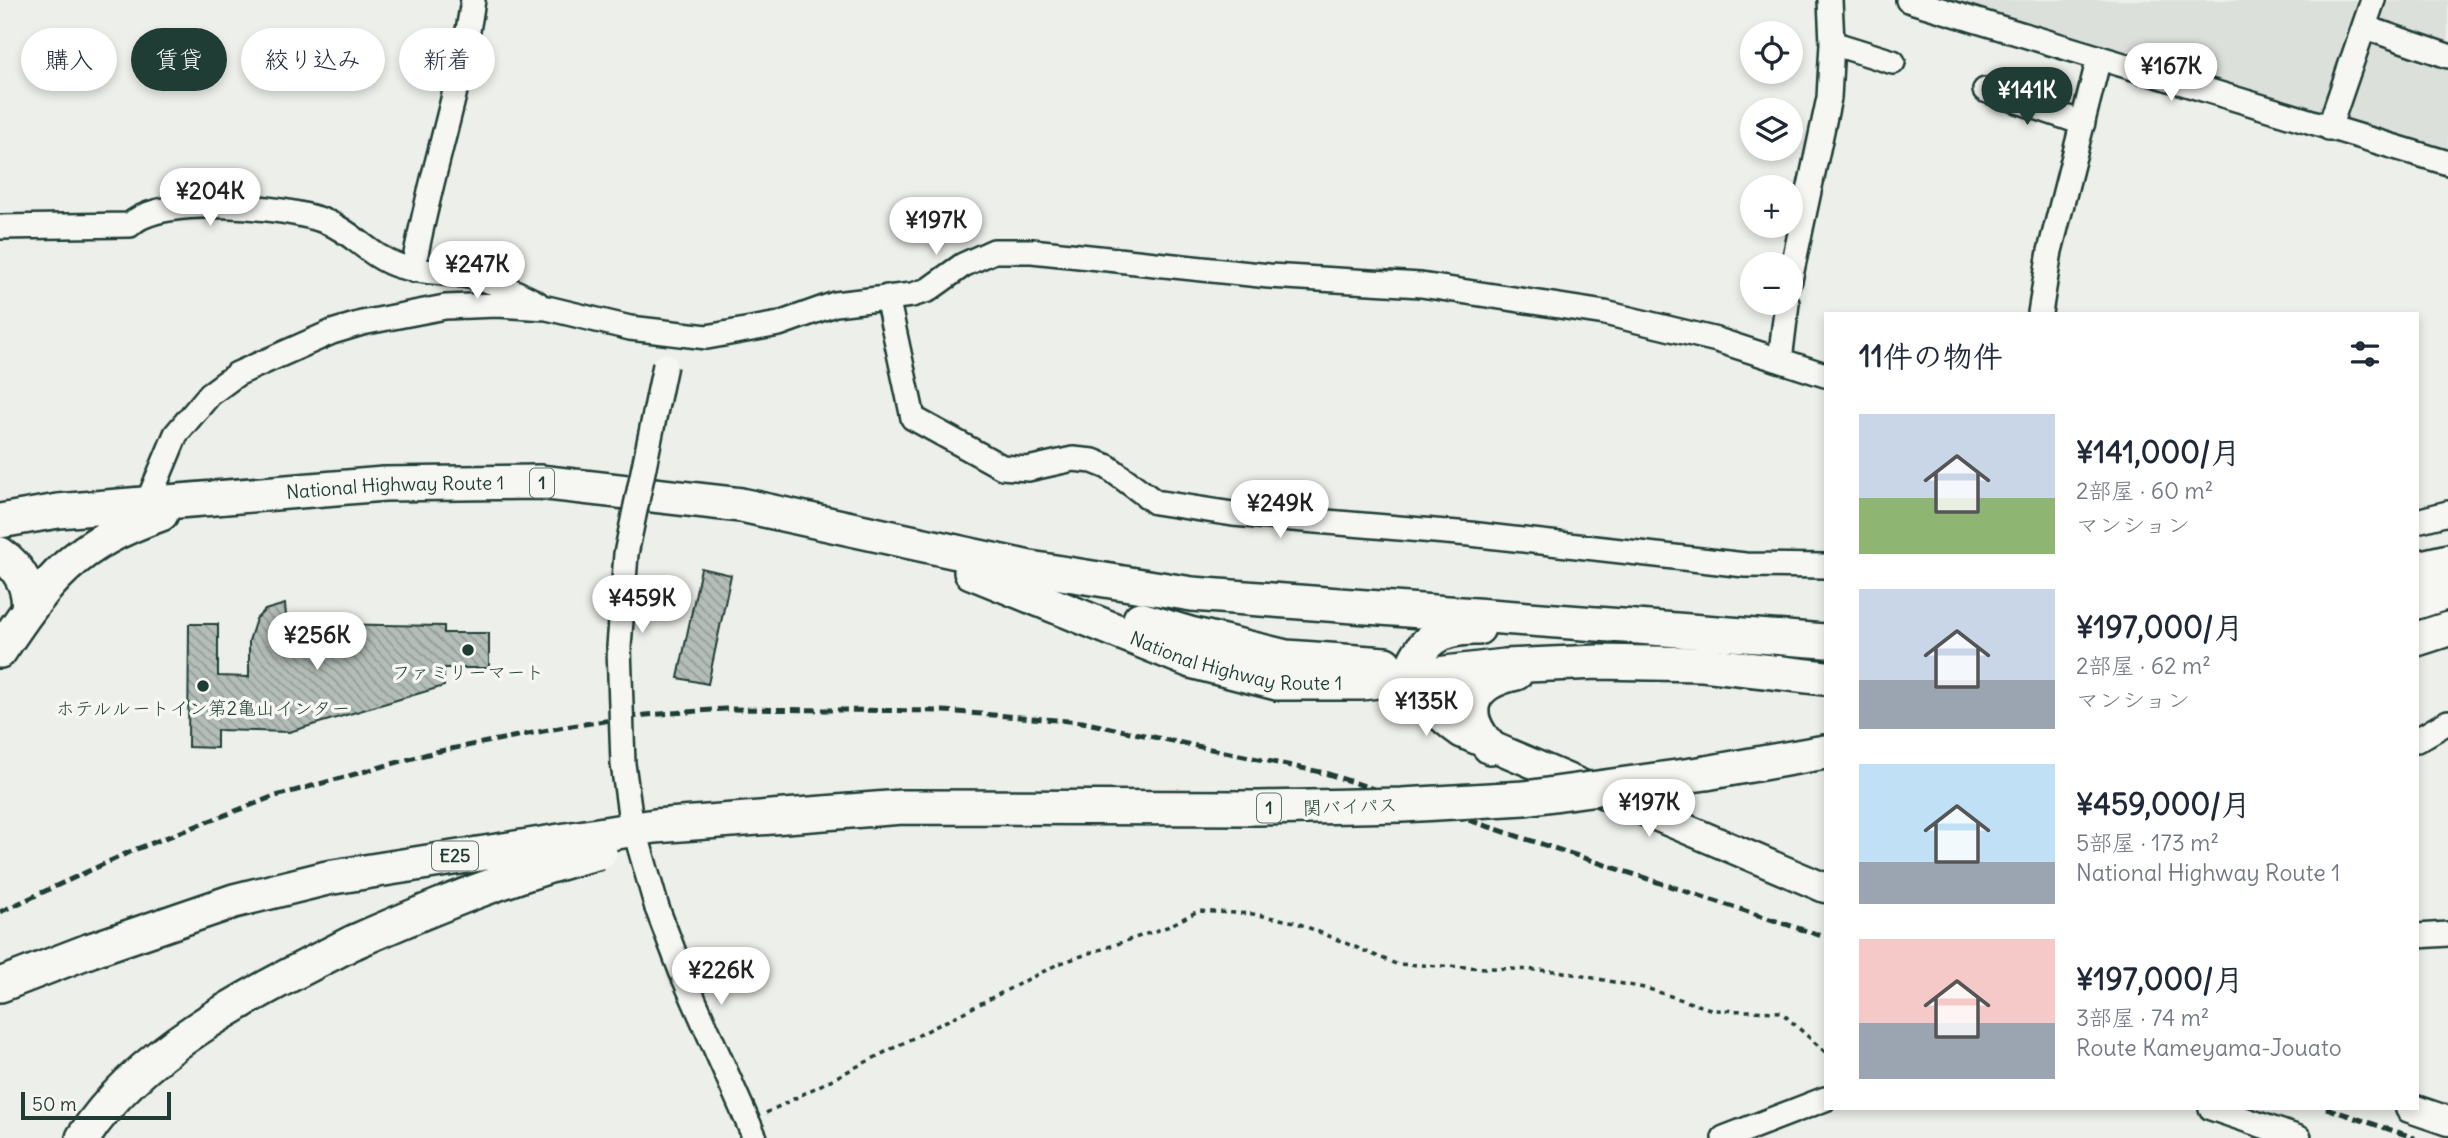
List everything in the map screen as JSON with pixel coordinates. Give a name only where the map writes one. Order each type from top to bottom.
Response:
[{"type":"highway","name":"National Highway Route 1","points":[[0,519],[58,511],[384,485],[539,482],[741,505],[1083,578],[1192,593],[1824,641]]},
{"type":"highway","points":[[0,651],[57,573],[97,542],[131,525],[207,499]]},
{"type":"highway","name":"National Highway Route 1","points":[[873,535],[1191,661],[1244,677],[1311,685],[1361,683],[1550,663],[1658,662],[1741,667],[1824,678]]},
{"type":"highway","points":[[0,554],[16,569],[27,587],[28,610]]},
{"type":"highway","points":[[962,554],[1043,585],[1190,634],[1286,657],[1385,664],[1409,676],[1420,652],[1448,629],[1743,636]]},
{"type":"highway","points":[[2419,568],[2448,561]]},
{"type":"highway","points":[[2419,601],[2448,592]]},
{"type":"highway","points":[[2419,607],[2448,600]]},
{"type":"highway","points":[[2419,638],[2448,629]]},
{"type":"highway","points":[[1490,747],[1475,728],[1472,715],[1479,690],[1488,681],[1549,669],[1658,662]]},
{"type":"highway","name":"関バイパス","points":[[830,811],[966,806],[1270,808],[1525,798],[1706,774],[1824,752]]},
{"type":"highway","name":"E25","points":[[0,985],[234,901],[327,878],[655,826],[830,811]]},
{"type":"highway","name":"E25","points":[[82,1138],[115,1098],[162,1055],[215,1017],[282,978],[410,917],[509,879],[595,853],[656,838],[830,811]]},
{"type":"main road","points":[[1409,676],[1441,720],[1490,747],[1824,888]]},
{"type":"main road","points":[[2416,1110],[2448,1121]]},
{"type":"street","points":[[414,271],[429,191],[466,47],[472,0]]},
{"type":"street","points":[[1796,252],[1829,98],[1832,43],[1829,0]]},
{"type":"street","points":[[1908,0],[2448,163]]},
{"type":"street","points":[[2329,128],[2374,0]]},
{"type":"street","points":[[2364,27],[2448,56]]},
{"type":"street","points":[[1832,43],[1893,62]]},
{"type":"street","points":[[2040,312],[2050,251],[2099,58]]},
{"type":"street","points":[[1985,90],[2083,123]]},
{"type":"street","points":[[0,227],[130,225],[138,217],[160,210],[200,205],[252,209],[326,221],[347,232],[375,257],[414,271],[467,276],[496,284],[547,308]]},
{"type":"street","points":[[146,506],[176,434],[210,394],[237,374],[332,332],[390,316],[468,305],[547,308],[670,335],[707,337],[779,324],[835,304],[912,295],[928,290],[962,265],[994,251],[1032,251],[1269,276],[1421,285],[1605,313],[1717,340],[1824,375]]},
{"type":"street","points":[[887,297],[914,418],[1002,467],[1028,469],[1073,459],[1093,461],[1108,467],[1155,502],[1233,514],[1470,534],[1745,565],[1824,566]]},
{"type":"street","points":[[1780,360],[1786,315]]},
{"type":"street","points":[[670,335],[626,554],[619,647],[623,764],[630,814],[657,908],[681,971],[751,1130]]},
{"type":"street","points":[[2419,520],[2448,513]]},
{"type":"street","points":[[2419,739],[2448,722]]},
{"type":"street","points":[[2419,936],[2448,934]]},
{"type":"street","points":[[1724,1138],[1824,1099]]},
{"type":"street","points":[[2217,1110],[2299,1138]]},
{"type":"path","points":[[751,1130],[1058,964],[1167,927],[1198,911],[1253,914],[1295,922],[1396,964],[1558,971],[1649,989],[1713,1010],[1782,1012],[1824,1051]]},
{"type":"shaded area","points":[[1928,0],[2448,0],[2448,151],[2323,114]]},
{"type":"building","points":[[701,568],[731,575],[708,684],[678,678]]},
{"type":"building","points":[[285,604],[286,616],[312,616],[322,624],[444,626],[444,633],[489,633],[489,668],[444,668],[444,686],[289,732],[217,730],[217,748],[188,747],[189,624],[218,624],[218,676],[249,677],[249,641],[256,619],[265,610]]},
{"type":"railway","points":[[0,912],[134,850],[272,797],[435,752],[564,727],[646,715],[725,709],[944,711],[1082,722],[1325,773],[1824,937]]},
{"type":"railway","points":[[2332,1110],[2415,1138]]},
{"type":"place","name":"ファミリーマート","points":[[468,650]]},
{"type":"place","name":"ホテルルートイン第2亀山インター","points":[[203,686]]}]
